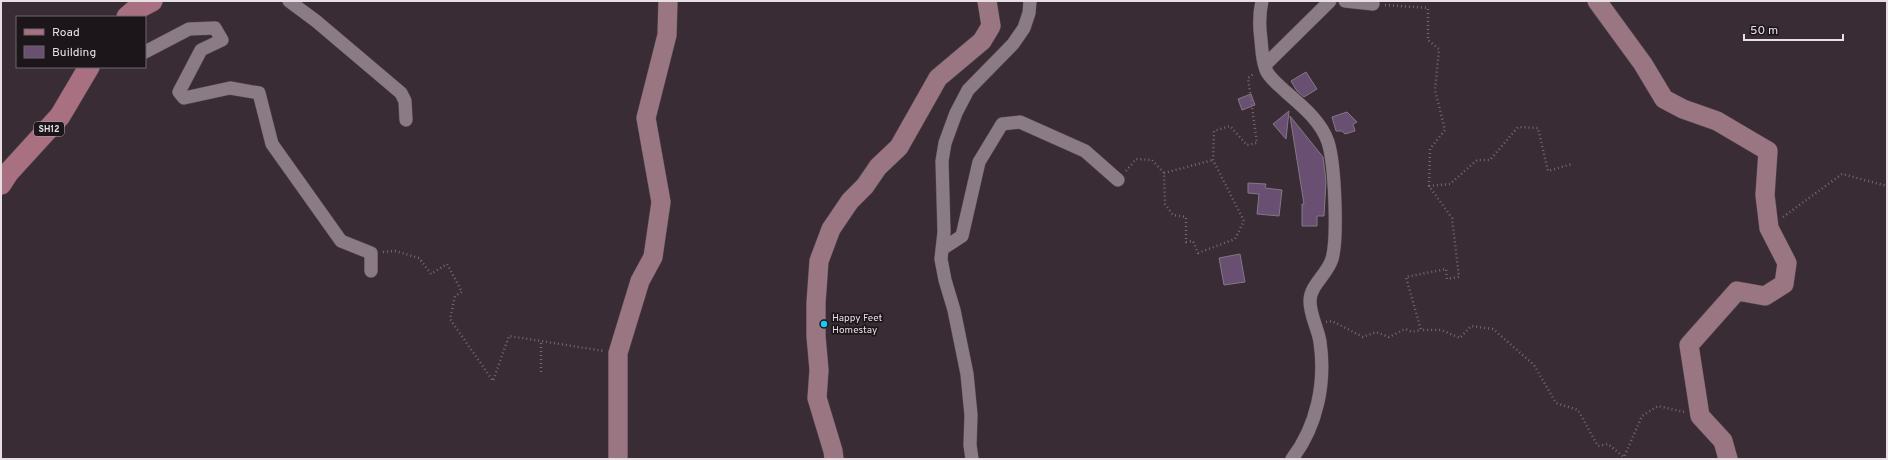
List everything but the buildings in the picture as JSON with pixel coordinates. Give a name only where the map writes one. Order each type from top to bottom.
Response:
[{"type":"main road","points":[[128,16],[148,7]]},
{"type":"main road","name":"SH12","points":[[1,184],[8,173],[60,116],[88,68]]},
{"type":"street","points":[[289,1],[316,21],[401,93],[405,101],[406,120]]},
{"type":"street","points":[[618,459],[618,353],[640,281],[653,257],[661,202],[646,118],[667,35],[668,1]]},
{"type":"street","points":[[834,459],[817,398],[819,370],[816,336],[816,309],[819,261],[831,229],[850,201],[866,186],[878,167],[900,147],[938,78],[982,41],[991,26],[988,1]]},
{"type":"street","points":[[972,459],[970,445],[971,415],[967,374],[954,310],[945,280],[941,259],[944,212],[942,161],[945,143],[968,90],[1013,44],[1024,28],[1029,13],[1030,1]]},
{"type":"street","points":[[1262,1],[1259,22],[1266,71],[1302,105],[1318,123],[1328,142],[1335,191],[1335,238],[1332,260],[1311,291],[1311,312],[1320,341],[1322,366],[1318,408],[1309,429],[1292,459]]},
{"type":"street","points":[[1265,65],[1330,1]]},
{"type":"street","points":[[1345,1],[1373,4]]},
{"type":"street","points":[[1597,1],[1643,64],[1664,99],[1683,109],[1717,121],[1768,151],[1765,195],[1769,228],[1787,262],[1784,284],[1765,296],[1737,291],[1689,345],[1700,416],[1723,441],[1728,459]]},
{"type":"street","points":[[146,51],[188,29],[215,28],[222,40],[201,50],[179,92],[184,98],[230,88],[259,93],[272,144],[341,241],[371,253],[371,271]]},
{"type":"street","points":[[942,249],[962,236],[979,162],[1002,124],[1020,122],[1085,151],[1118,180]]},
{"type":"path","points":[[1373,4],[1428,8],[1428,40],[1439,49],[1434,90],[1445,130],[1430,149],[1429,186],[1452,218],[1459,277],[1447,279],[1446,270],[1406,277],[1421,330]]},
{"type":"path","points":[[1118,180],[1136,159],[1152,160],[1164,173],[1164,204],[1173,215],[1186,217],[1186,242],[1193,241],[1198,253],[1235,239],[1244,221],[1213,160],[1214,131],[1230,126],[1247,145],[1257,144],[1248,78],[1265,65]]},
{"type":"path","points":[[1429,186],[1450,184],[1477,160],[1490,160],[1518,127],[1538,128],[1548,171],[1572,164]]},
{"type":"path","points":[[1164,173],[1213,160]]},
{"type":"path","points":[[1769,228],[1842,174],[1887,186]]},
{"type":"path","points":[[371,253],[395,251],[419,258],[431,274],[447,264],[462,292],[455,296],[450,319],[493,381],[510,336],[618,353]]},
{"type":"path","points":[[1315,324],[1332,321],[1363,337],[1376,332],[1389,337],[1405,329],[1412,332],[1421,330],[1441,330],[1460,338],[1471,326],[1493,329],[1534,365],[1556,404],[1578,410],[1598,446],[1608,444],[1624,457],[1642,416],[1658,406],[1700,416]]},
{"type":"path","points":[[541,341],[541,372]]},
{"type":"place","name":"Happy Feet Homestay","points":[[824,324]]}]
